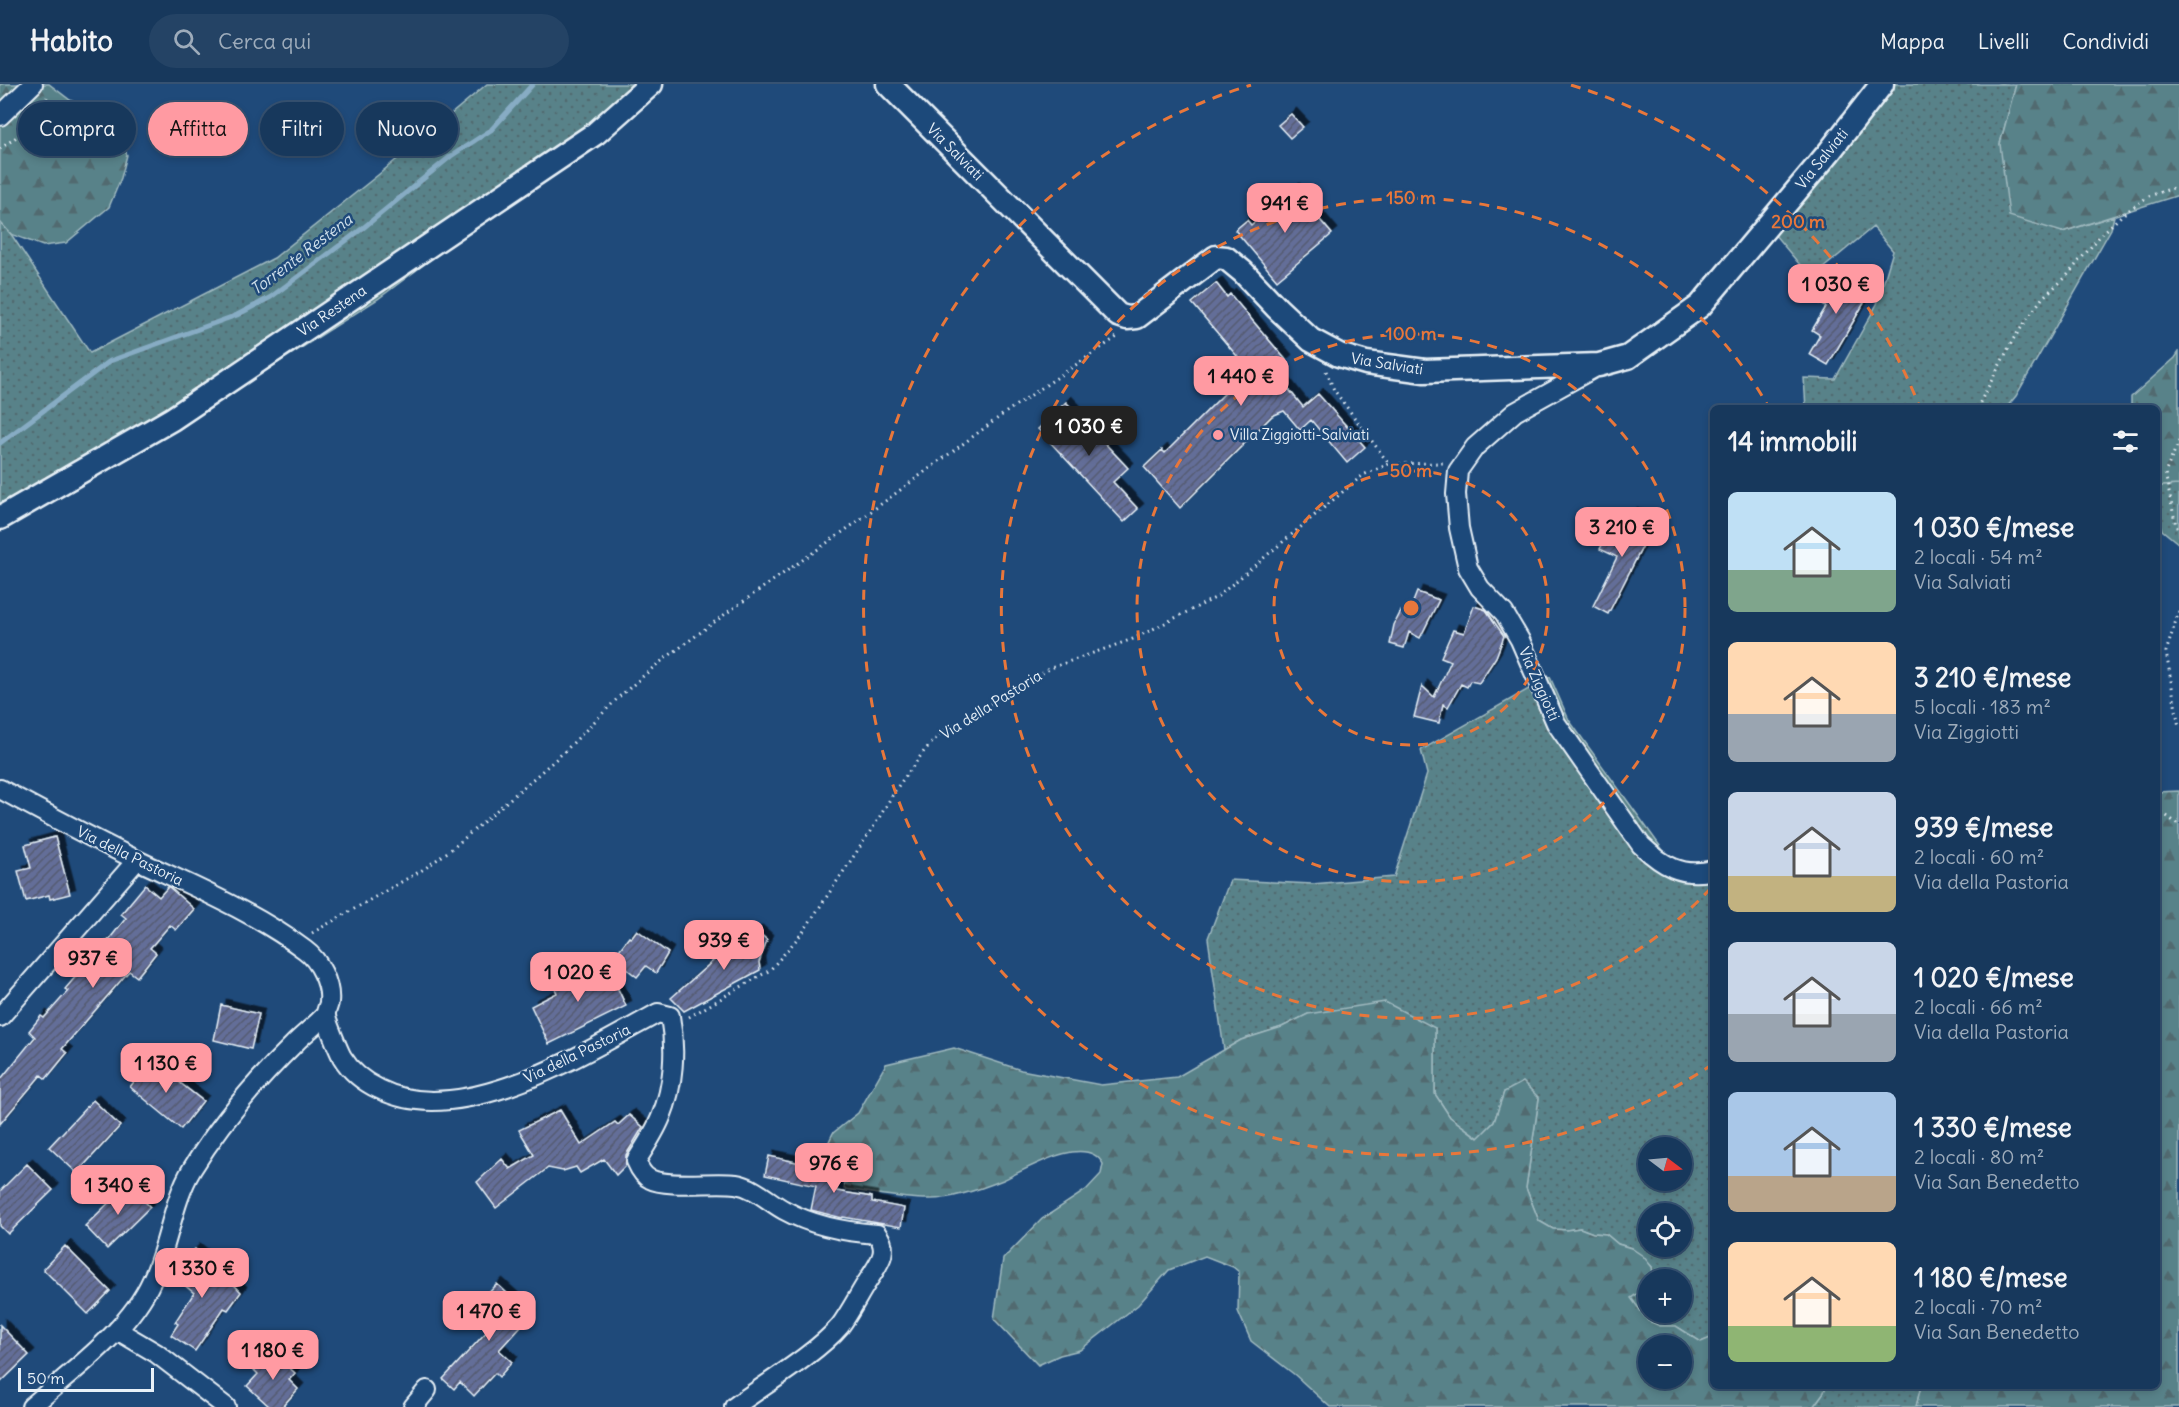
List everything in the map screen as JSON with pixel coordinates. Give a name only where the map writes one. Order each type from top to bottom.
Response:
[{"type":"street","name":"Via Restena","points":[[0,518],[172,419],[596,133],[651,84]]},
{"type":"street","name":"Via Salviati","points":[[888,84],[1118,315],[1127,318],[1137,316],[1216,257],[1226,258],[1311,339],[1339,355],[1366,363],[1425,371],[1599,365],[1628,357],[1700,306],[1830,151],[1882,84]]},
{"type":"street","points":[[0,116],[41,89]]},
{"type":"street","points":[[1458,471],[1475,447],[1515,412],[1599,365]]},
{"type":"street","name":"Via Ziggiotti","points":[[1458,471],[1456,494],[1458,517],[1468,568],[1480,588],[1504,613],[1520,640],[1556,723],[1641,845],[1654,858],[1670,868],[1688,872],[1710,870]]},
{"type":"street","name":"Via della Pastoria","points":[[0,789],[137,860],[210,894],[307,951],[325,977],[329,1002],[326,1014],[342,1057],[352,1071],[365,1082],[386,1093],[428,1101],[469,1097],[517,1083],[560,1065],[658,1013],[670,1016],[671,1026]]},
{"type":"street","points":[[0,1017],[137,860]]},
{"type":"street","points":[[31,1407],[117,1329],[142,1301],[153,1278],[190,1172],[212,1138],[260,1080],[326,1014]]},
{"type":"street","points":[[671,1026],[673,1040],[669,1095],[661,1118],[636,1161],[648,1179],[661,1182],[737,1184],[751,1189],[783,1210],[808,1222],[853,1232],[877,1234],[883,1242],[884,1250],[876,1268],[839,1326],[812,1351],[734,1407]]},
{"type":"street","points":[[117,1329],[156,1353],[226,1407]]},
{"type":"street","points":[[413,1407],[427,1390]]},
{"type":"path","points":[[0,149],[37,122],[41,89]]},
{"type":"path","points":[[1979,405],[2014,338],[2043,297],[2065,278],[2122,214],[2149,196],[2179,186]]},
{"type":"path","points":[[295,943],[424,868],[453,848],[563,753],[620,696],[690,639],[827,543],[1009,410],[1115,339],[1121,331],[1118,315]]},
{"type":"path","points":[[1325,370],[1334,390],[1389,464],[1443,463],[1458,471]]},
{"type":"path","points":[[2179,441],[2165,473],[2179,531]]},
{"type":"path","name":"Via della Pastoria","points":[[671,1026],[770,970],[803,932],[896,789],[925,750],[942,732],[1051,668],[1133,639],[1217,597],[1363,476],[1389,464]]},
{"type":"path","points":[[2179,611],[2166,652],[2179,727]]},
{"type":"path","points":[[2160,812],[2179,825]]},
{"type":"green space","points":[[0,84],[49,84],[74,102],[18,102],[18,156],[127,156],[121,178],[109,207],[66,243],[43,246],[11,234],[0,222]]},
{"type":"green space","points":[[487,84],[656,84],[583,145],[378,299],[129,458],[0,527],[0,222],[11,234],[90,353],[274,258],[401,156],[458,156],[458,108]]},
{"type":"green space","points":[[1878,84],[2016,84],[2000,144],[2062,232],[2114,216],[2111,229],[2016,396],[2008,405],[1806,405],[1804,378],[1835,379],[1877,304],[1893,251],[1873,227],[1811,278],[1769,228]]},
{"type":"green space","points":[[2016,84],[2179,84],[2179,195],[2062,232],[2009,216],[2000,144]]},
{"type":"green space","points":[[2179,352],[2179,485],[2161,486],[2160,405],[2131,405],[2131,397]]},
{"type":"green space","points":[[2160,485],[2179,485],[2179,544],[2162,530]]},
{"type":"green space","points":[[1550,677],[1569,720],[1673,864],[1710,869],[1710,1338],[1701,1342],[1676,1326],[1660,1326],[1653,1323],[1692,1323],[1692,1269],[1652,1269],[1641,1257],[1692,1257],[1692,1203],[1638,1203],[1638,1254],[1631,1248],[1618,1244],[1606,1234],[1593,1233],[1580,1228],[1553,1229],[1539,1221],[1526,1188],[1539,1098],[1504,1092],[1494,1122],[1479,1138],[1450,1117],[1435,1094],[1435,1028],[1308,1014],[1282,1027],[1241,1040],[1224,1050],[1208,938],[1230,880],[1312,884],[1394,877],[1427,774],[1421,750]]},
{"type":"green space","points":[[2179,791],[2179,1407],[1916,1407],[1920,1389],[2160,1389],[2160,792]]},
{"type":"green space","points":[[1385,1002],[1435,1028],[1435,1094],[1450,1117],[1478,1138],[1494,1122],[1504,1092],[1523,1082],[1539,1098],[1526,1188],[1539,1221],[1553,1229],[1580,1228],[1593,1233],[1606,1234],[1618,1244],[1638,1253],[1638,1257],[1644,1257],[1652,1267],[1652,1269],[1638,1269],[1638,1293],[1631,1298],[1638,1307],[1638,1323],[1676,1326],[1690,1335],[1638,1335],[1638,1389],[1692,1389],[1692,1336],[1701,1342],[1710,1338],[1710,1389],[1825,1389],[1824,1392],[1813,1407],[1330,1407],[1295,1375],[1251,1341],[1238,1311],[1239,1272],[1233,1267],[1205,1256],[1169,1270],[1138,1305],[1080,1350],[1060,1355],[1038,1365],[994,1319],[1003,1259],[1042,1219],[1086,1190],[1101,1174],[1103,1164],[1095,1155],[1070,1152],[1055,1156],[977,1190],[931,1199],[844,1189],[847,1168],[819,1163],[833,1133],[858,1113],[886,1064],[954,1048],[1021,1070],[1101,1085],[1177,1077],[1241,1040],[1282,1027],[1308,1014]]},
{"type":"green space","points":[[1638,1293],[1638,1307],[1631,1298]]},
{"type":"green space","points":[[1825,1389],[1920,1389],[1916,1407],[1813,1407]]},
{"type":"building","points":[[1291,114],[1303,127],[1290,138],[1278,125]]},
{"type":"building","points":[[1294,189],[1332,234],[1277,280],[1235,230],[1247,220],[1251,225]]},
{"type":"building","points":[[1853,273],[1865,281],[1857,296],[1864,303],[1828,365],[1809,354],[1820,335],[1812,330],[1826,307],[1813,299],[1826,277],[1844,287]]},
{"type":"building","points":[[1216,283],[1227,297],[1230,294],[1286,360],[1274,371],[1303,407],[1318,394],[1365,447],[1347,463],[1311,420],[1300,430],[1284,411],[1272,416],[1180,508],[1144,467],[1162,450],[1165,453],[1229,389],[1232,393],[1253,375],[1192,303]]},
{"type":"building","points":[[1066,402],[1128,468],[1113,482],[1138,509],[1124,522],[1038,429]]},
{"type":"building","points":[[1632,513],[1654,524],[1608,614],[1593,606],[1617,557],[1600,549],[1611,528],[1622,534]]},
{"type":"building","points":[[1417,592],[1439,600],[1420,638],[1409,632],[1404,648],[1390,644],[1394,625],[1401,611],[1408,615]]},
{"type":"building","points":[[1474,606],[1486,610],[1504,636],[1496,657],[1479,683],[1470,681],[1467,687],[1461,684],[1448,707],[1443,704],[1439,723],[1414,717],[1422,686],[1434,697],[1451,661],[1441,657],[1453,630],[1464,633]]},
{"type":"building","points":[[55,837],[70,894],[50,899],[49,895],[26,901],[18,871],[31,868],[25,845]]},
{"type":"building","points":[[145,885],[159,897],[169,887],[194,909],[176,930],[170,925],[150,948],[156,953],[137,977],[129,971],[62,1049],[67,1053],[46,1079],[41,1075],[0,1124],[0,1080],[35,1037],[29,1031],[41,1016],[44,1018],[68,991],[65,989],[107,942],[126,918],[121,914]]},
{"type":"building","points":[[637,930],[668,953],[656,973],[646,966],[637,977],[613,958]]},
{"type":"building","points":[[757,931],[767,940],[759,962],[760,970],[684,1011],[671,998],[739,938],[742,941],[750,933],[754,936]]},
{"type":"building","points":[[593,965],[599,976],[607,966],[626,1006],[549,1044],[531,1006],[557,993],[553,984]]},
{"type":"building","points":[[221,1005],[259,1014],[251,1049],[214,1040]]},
{"type":"building","points":[[151,1060],[203,1101],[181,1129],[130,1087]]},
{"type":"building","points":[[93,1100],[120,1126],[77,1173],[49,1147]]},
{"type":"building","points":[[560,1110],[581,1145],[615,1122],[618,1125],[629,1115],[643,1127],[626,1155],[626,1165],[616,1175],[604,1159],[580,1173],[576,1167],[563,1171],[548,1168],[496,1208],[477,1182],[502,1159],[510,1169],[534,1155],[519,1130]]},
{"type":"building","points":[[769,1156],[841,1172],[836,1191],[872,1197],[872,1202],[904,1208],[901,1227],[842,1218],[811,1210],[816,1186],[765,1175]]},
{"type":"building","points":[[27,1164],[53,1190],[8,1234],[0,1226],[0,1191]]},
{"type":"building","points":[[128,1184],[150,1207],[107,1249],[85,1226]]},
{"type":"building","points":[[65,1246],[110,1291],[88,1314],[43,1269]]},
{"type":"building","points":[[195,1249],[217,1267],[241,1292],[228,1310],[224,1308],[195,1351],[171,1335],[178,1324],[175,1322],[194,1293],[172,1275]]},
{"type":"building","points":[[497,1284],[531,1315],[499,1350],[512,1362],[499,1377],[495,1373],[474,1396],[460,1382],[454,1389],[443,1379],[490,1328],[472,1311]]},
{"type":"building","points":[[0,1325],[29,1355],[0,1383]]},
{"type":"building","points":[[270,1350],[295,1373],[289,1380],[298,1389],[282,1407],[270,1407],[247,1386],[258,1374],[253,1369]]},
{"type":"waterway","name":"Torrente Restena","points":[[0,443],[110,361],[237,315],[271,297],[363,228],[451,156],[491,130],[533,84]]},
{"type":"place","name":"Villa Ziggiotti-Salviati","points":[[1218,435]]}]
